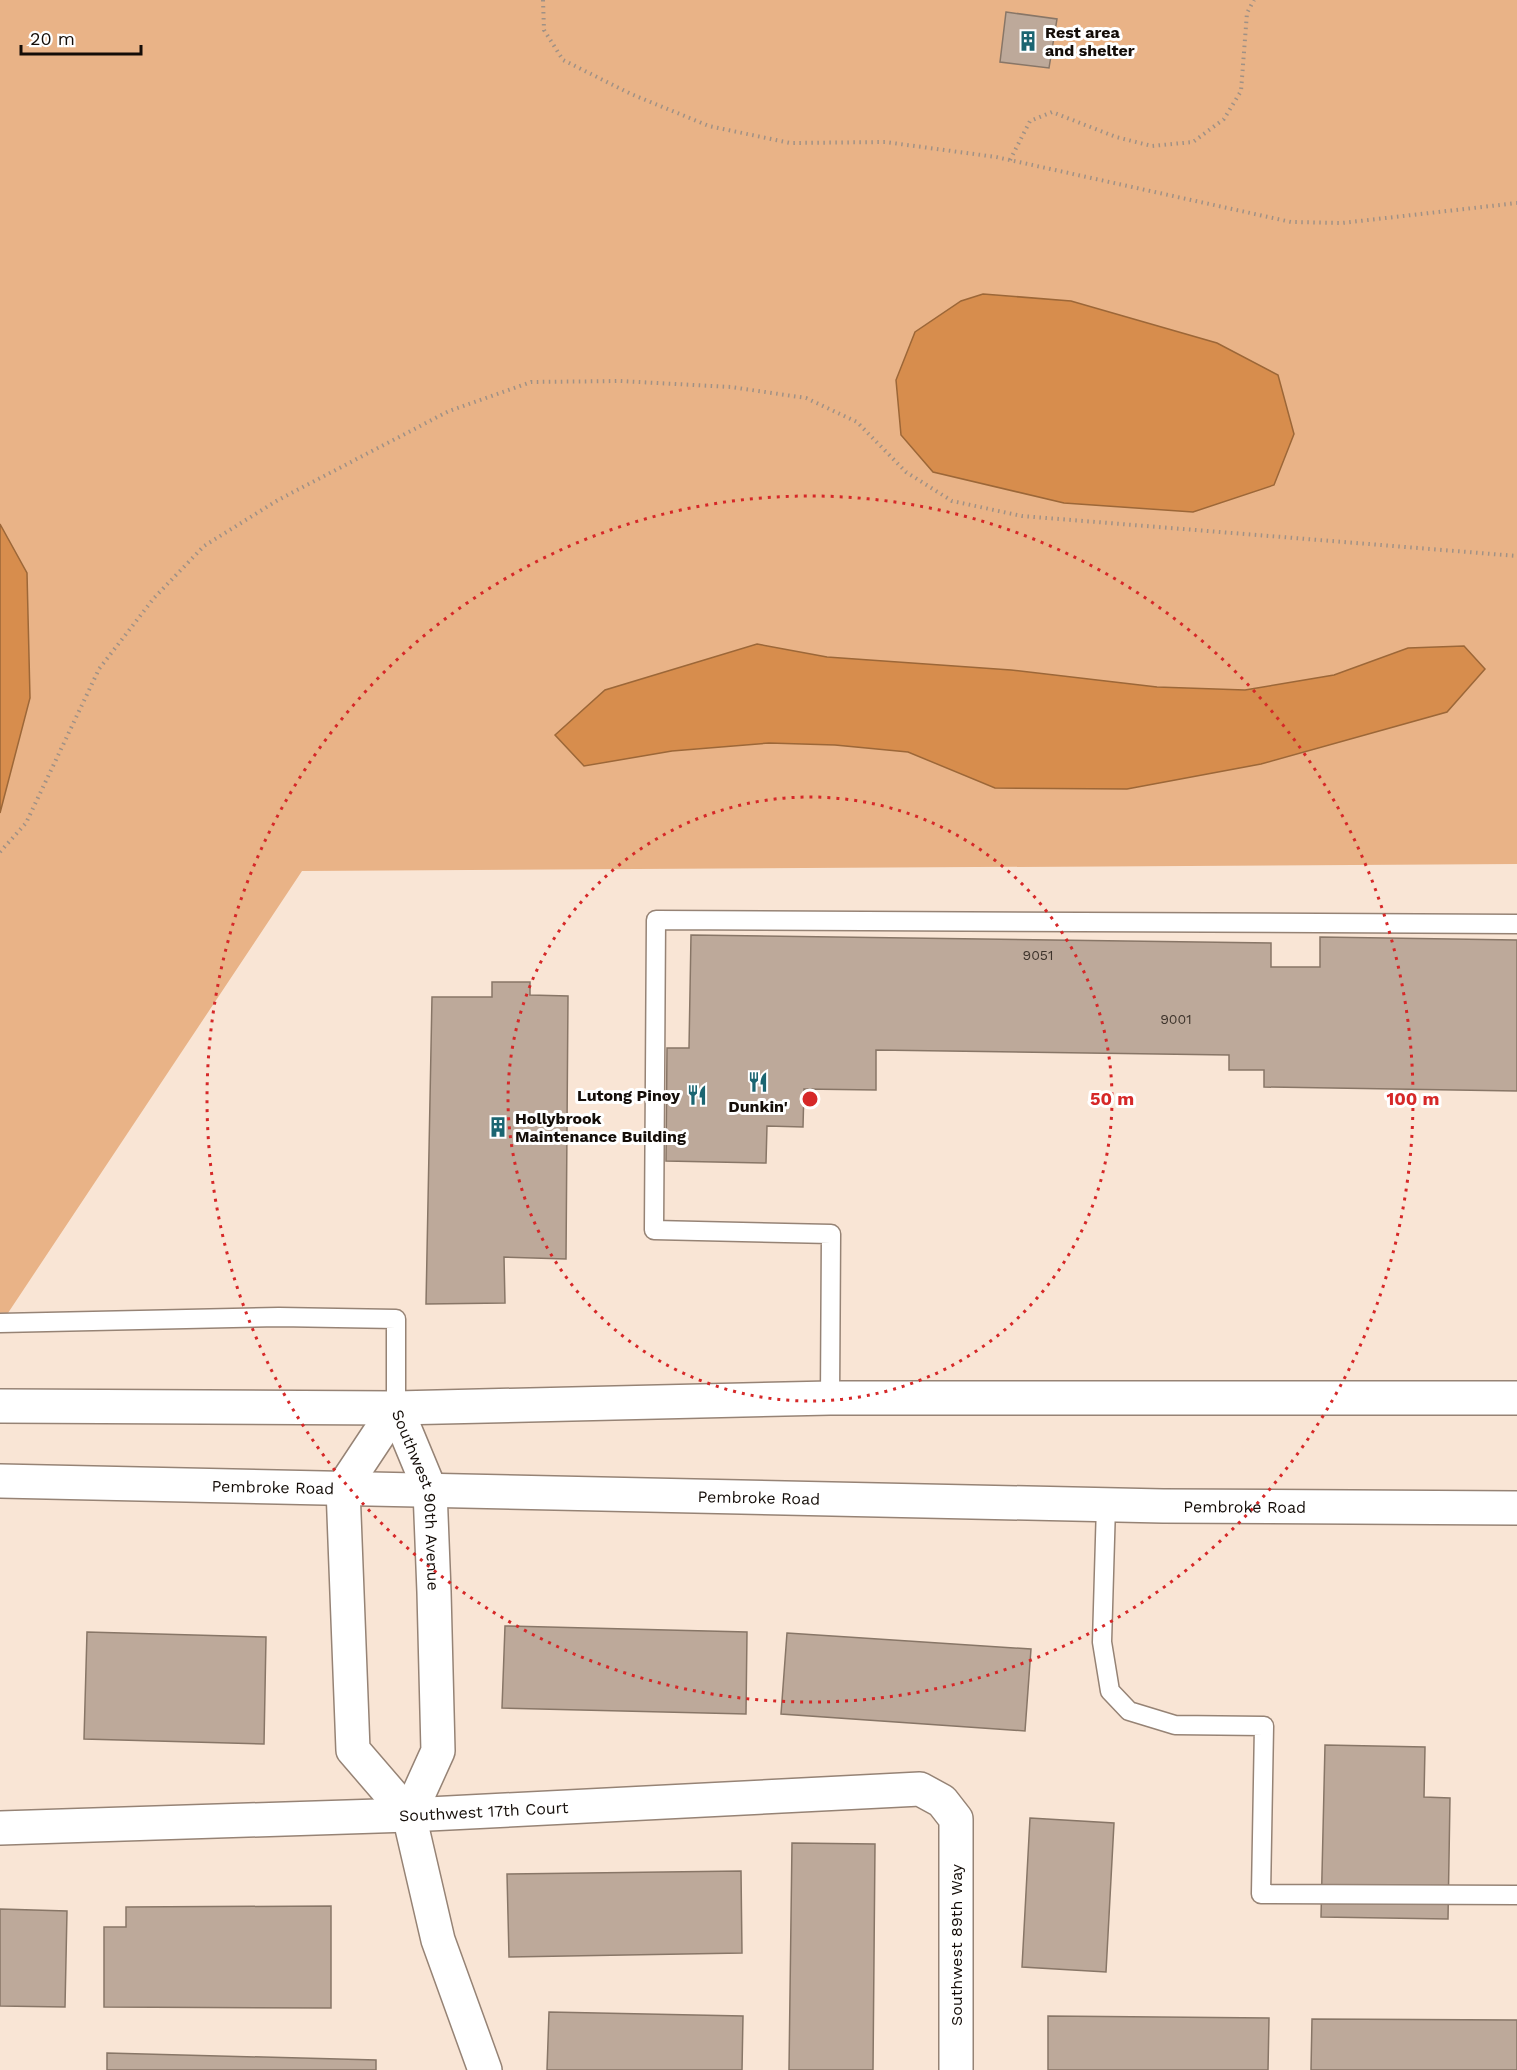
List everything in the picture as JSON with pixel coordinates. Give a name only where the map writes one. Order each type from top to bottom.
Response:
[{"type":"main road","points":[[0,1406],[396,1408],[830,1398],[1517,1398]]},
{"type":"main road","name":"Southwest 90th Avenue","points":[[343,1488],[396,1408]]},
{"type":"main road","name":"Southwest 90th Avenue","points":[[396,1408],[430,1490],[438,1751],[409,1815]]},
{"type":"main road","name":"Pembroke Road","points":[[0,1481],[1107,1505],[1517,1508]]},
{"type":"main road","points":[[343,1488],[354,1750],[409,1815],[438,1940],[485,2070]]},
{"type":"main road","name":"Southwest 17th Court","points":[[0,1828],[409,1815],[920,1789],[942,1801],[956,1819]]},
{"type":"main road","name":"Southwest 89th Way","points":[[956,1819],[956,2070]]},
{"type":"lane","points":[[830,1398],[831,1234],[654,1230],[656,920],[1517,924]]},
{"type":"lane","points":[[0,1323],[279,1317],[396,1319],[396,1408]]},
{"type":"lane","points":[[1107,1505],[1102,1642],[1110,1691],[1129,1711],[1175,1725],[1264,1726],[1262,1894],[1517,1895]]},
{"type":"path","points":[[543,0],[544,30],[563,60],[631,94],[709,126],[790,142],[885,142],[1010,160],[1301,223],[1342,223],[1517,203]]},
{"type":"path","points":[[1010,160],[1030,121],[1052,112],[1116,136],[1152,146],[1193,142],[1224,119],[1241,91],[1247,13],[1254,0]]},
{"type":"path","points":[[0,852],[26,823],[99,669],[154,598],[204,546],[278,500],[449,411],[531,382],[620,381],[731,387],[806,399],[857,422],[906,472],[952,501],[1022,516],[1517,556]]},
{"type":"shaded area","points":[[0,0],[1517,0],[1517,864],[302,871],[4,1319],[0,1319]]},
{"type":"shaded area","points":[[983,294],[1071,301],[1217,343],[1278,375],[1294,434],[1274,485],[1193,512],[1064,503],[933,472],[901,435],[896,380],[915,332],[961,301]]},
{"type":"shaded area","points":[[0,524],[27,573],[30,698],[0,813]]},
{"type":"shaded area","points":[[757,644],[827,657],[1011,670],[1157,687],[1245,690],[1334,675],[1408,648],[1464,646],[1485,669],[1447,712],[1261,764],[1127,789],[995,788],[908,752],[835,745],[769,743],[672,751],[584,766],[555,735],[605,690]]},
{"type":"building","name":"Rest area and shelter","points":[[1006,12],[1057,19],[1049,68],[1000,62]]},
{"type":"building","points":[[691,935],[1271,943],[1271,967],[1320,967],[1320,937],[1517,940],[1517,1091],[1264,1087],[1264,1070],[1229,1070],[1229,1055],[876,1050],[876,1090],[804,1089],[803,1127],[767,1126],[766,1163],[666,1161],[667,1048],[689,1048]]},
{"type":"building","name":"Hollybrook Maintenance Building","points":[[492,982],[530,982],[530,995],[568,996],[566,1259],[504,1257],[505,1303],[426,1304],[432,997],[492,997]]},
{"type":"building","points":[[505,1626],[747,1632],[746,1714],[502,1708]]},
{"type":"building","points":[[87,1632],[266,1637],[264,1744],[84,1739]]},
{"type":"building","points":[[787,1633],[1031,1649],[1025,1731],[781,1714]]},
{"type":"building","points":[[1325,1745],[1425,1747],[1424,1797],[1450,1798],[1448,1919],[1321,1917]]},
{"type":"building","points":[[1030,1818],[1114,1823],[1106,1972],[1022,1967]]},
{"type":"building","points":[[792,1843],[875,1844],[873,2070],[789,2070]]},
{"type":"building","points":[[741,1871],[742,1953],[509,1957],[507,1874]]},
{"type":"building","points":[[331,1906],[331,2008],[104,2007],[104,1927],[126,1927],[126,1907]]},
{"type":"building","points":[[0,1909],[67,1911],[65,2007],[0,2006]]},
{"type":"building","points":[[549,2012],[743,2016],[742,2070],[547,2070]]},
{"type":"building","points":[[1048,2016],[1269,2018],[1268,2070],[1048,2070]]},
{"type":"building","points":[[1312,2019],[1517,2020],[1517,2070],[1311,2070]]},
{"type":"building","points":[[107,2053],[376,2060],[376,2070],[107,2070]]},
{"type":"place","name":"Rest area and shelter","points":[[1028,41]]},
{"type":"place","name":"Dunkin'","points":[[758,1082]]},
{"type":"place","name":"Lutong Pinoy","points":[[697,1095]]},
{"type":"place","name":"Hollybrook Maintenance Building","points":[[498,1127]]}]
